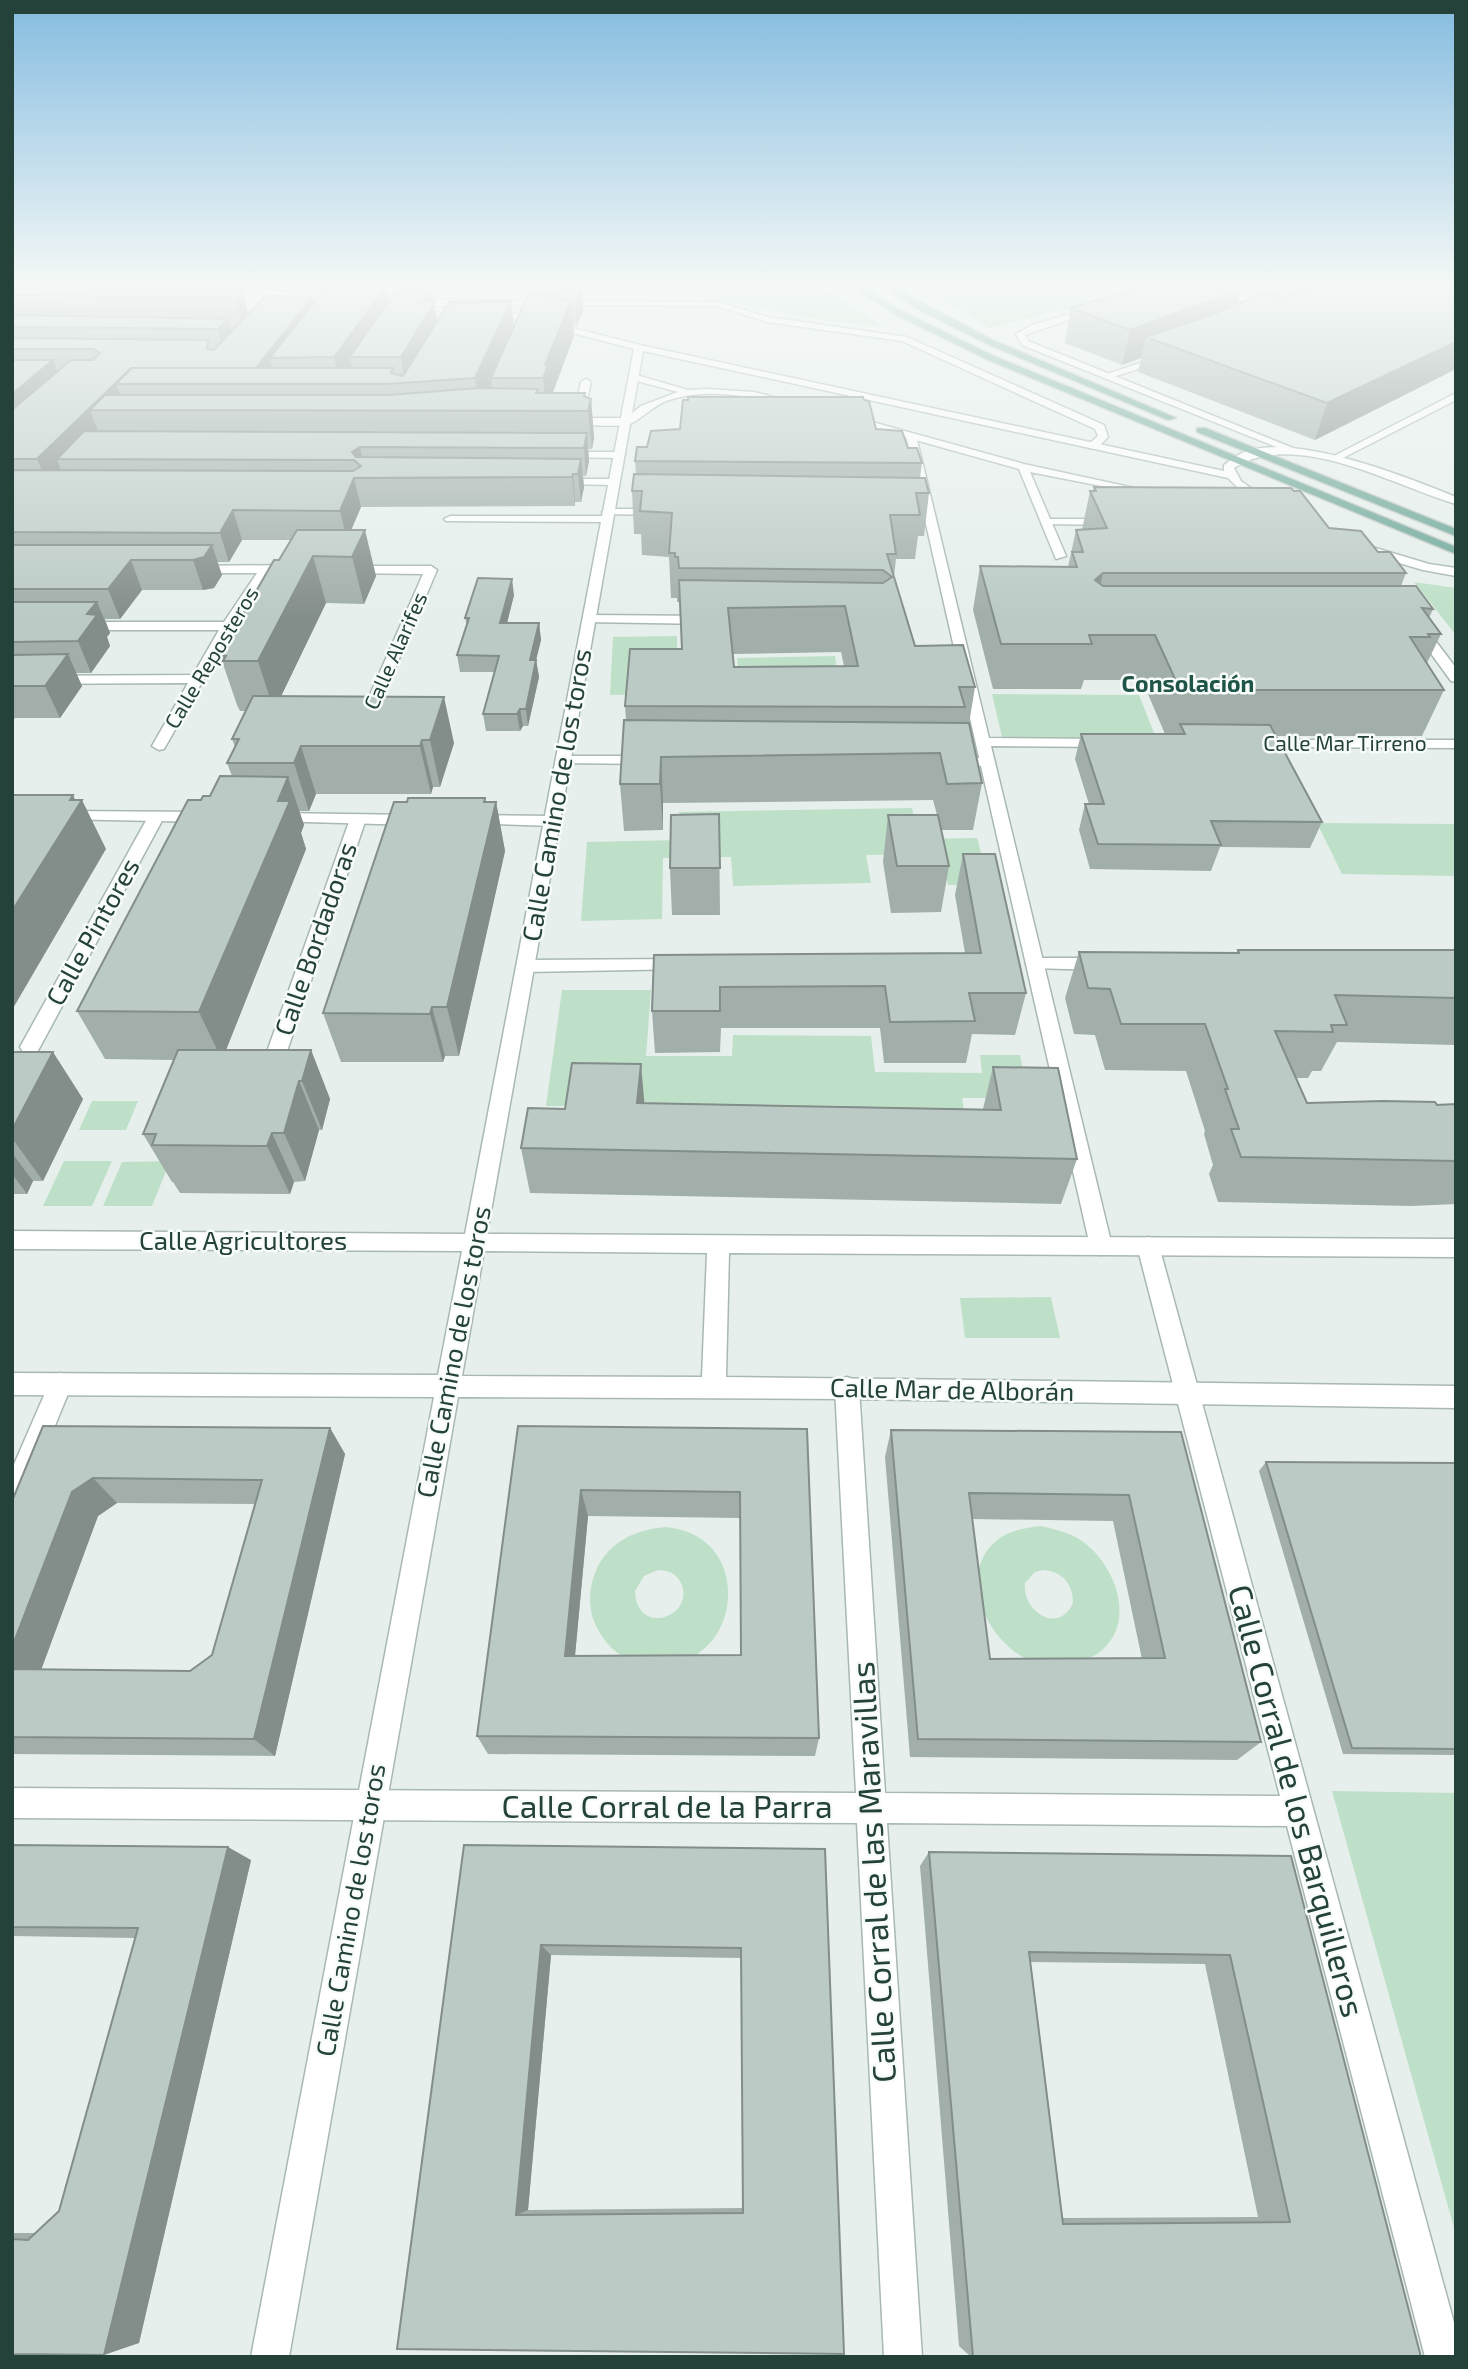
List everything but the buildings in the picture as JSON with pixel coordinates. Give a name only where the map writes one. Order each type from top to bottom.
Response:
[{"type":"main road","points":[[1086,398],[1456,551]]},
{"type":"main road","points":[[1122,398],[1180,422]]},
{"type":"main road","points":[[1192,426],[1456,533]]},
{"type":"street","points":[[577,421],[582,398]]},
{"type":"street","name":"Calle Camino de los toros","points":[[270,2357],[607,515],[632,398]]},
{"type":"street","points":[[551,421],[628,421],[639,409],[672,398]]},
{"type":"street","points":[[769,398],[813,408]]},
{"type":"street","points":[[869,398],[1229,475],[1272,512],[1256,513]]},
{"type":"street","points":[[1034,398],[1100,427],[1104,437],[1093,446]]},
{"type":"street","points":[[1160,398],[1298,452]]},
{"type":"street","points":[[1335,458],[1453,398]]},
{"type":"street","points":[[837,415],[1023,467],[1170,496]]},
{"type":"street","points":[[911,436],[923,515],[988,762],[1101,1246]]},
{"type":"street","points":[[1229,475],[1228,467],[1234,459],[1278,450],[1298,452],[1335,458],[1456,501]]},
{"type":"street","points":[[554,455],[620,455]]},
{"type":"street","points":[[1023,467],[1060,556]]},
{"type":"street","points":[[545,482],[614,482]]},
{"type":"street","points":[[450,519],[675,513]]},
{"type":"street","points":[[1046,522],[1129,522]]},
{"type":"street","points":[[1360,556],[1456,572]]},
{"type":"street","points":[[1387,572],[1399,568],[1427,567]]},
{"type":"street","points":[[172,568],[306,569]]},
{"type":"street","name":"Calle Reposteros","points":[[159,747],[228,626],[265,569]]},
{"type":"street","name":"Calle Alarifes","points":[[334,570],[431,570],[361,731]]},
{"type":"street","points":[[590,619],[728,620]]},
{"type":"street","points":[[1407,619],[1456,678]]},
{"type":"street","points":[[66,626],[228,626]]},
{"type":"street","points":[[12,680],[198,679]]},
{"type":"street","points":[[983,742],[1122,743]]},
{"type":"street","name":"Calle Mar Tirreno","points":[[1233,743],[1456,744]]},
{"type":"street","points":[[564,760],[660,761]]},
{"type":"street","points":[[933,762],[988,762]]},
{"type":"street","points":[[42,816],[222,817]]},
{"type":"street","name":"Calle Pintores","points":[[30,1047],[156,817]]},
{"type":"street","points":[[263,818],[428,820]]},
{"type":"street","name":"Calle Bordadoras","points":[[274,1060],[358,819]]},
{"type":"street","points":[[455,820],[553,821]]},
{"type":"street","points":[[1035,964],[1116,963]]},
{"type":"street","points":[[526,966],[704,965]]},
{"type":"street","name":"Calle Agricultores","points":[[12,1240],[474,1242]]},
{"type":"street","points":[[474,1242],[1456,1248]]},
{"type":"street","points":[[714,1387],[718,1244]]},
{"type":"street","name":"Calle Corral de los Barquilleros","points":[[1148,1246],[1444,2357]]},
{"type":"street","points":[[12,1384],[447,1385]]},
{"type":"street","points":[[12,1500],[60,1384]]},
{"type":"street","name":"Calle Mar de Alborán","points":[[447,1385],[1456,1396]]},
{"type":"street","name":"Calle Corral de las Maravillas","points":[[847,1388],[902,2357]]},
{"type":"street","name":"Calle Corral de la Parra","points":[[12,1803],[1299,1811]]},
{"type":"green space","points":[[1414,582],[1456,588],[1456,635]]},
{"type":"green space","points":[[677,636],[677,668],[738,667],[737,658],[835,656],[838,674],[686,693],[610,695],[613,637]]},
{"type":"green space","points":[[992,694],[1139,695],[1156,738],[1002,737]]},
{"type":"green space","points":[[912,808],[919,839],[977,838],[990,885],[948,885],[940,854],[866,855],[871,883],[733,886],[731,857],[663,858],[662,919],[581,921],[587,842],[679,840],[679,812]]},
{"type":"green space","points":[[1317,823],[1456,824],[1456,876],[1342,874]]},
{"type":"green space","points":[[562,990],[651,990],[646,1056],[732,1056],[733,1035],[871,1036],[875,1072],[982,1073],[980,1055],[1020,1055],[1029,1098],[962,1098],[969,1140],[655,1106],[546,1106]]},
{"type":"green space","points":[[92,1101],[138,1101],[126,1130],[79,1130]]},
{"type":"green space","points":[[64,1161],[112,1161],[92,1206],[43,1206]]},
{"type":"green space","points":[[170,1161],[152,1206],[103,1206],[122,1162]]},
{"type":"green space","points":[[1051,1297],[1060,1338],[965,1338],[960,1298]]},
{"type":"green space","points":[[1041,1526],[1081,1540],[1097,1554],[1113,1581],[1120,1611],[1118,1625],[1112,1639],[1101,1651],[1089,1658],[1048,1665],[1026,1659],[1009,1647],[994,1631],[984,1612],[978,1592],[978,1572],[985,1553],[1005,1535],[1020,1529]],"holes":[[[1050,1571],[1069,1584],[1073,1603],[1067,1613],[1051,1618],[1035,1611],[1029,1603],[1025,1583],[1035,1572]]]},
{"type":"green space","points":[[666,1527],[682,1530],[705,1542],[717,1555],[728,1587],[723,1621],[715,1636],[704,1649],[689,1658],[677,1661],[647,1663],[628,1659],[606,1641],[593,1620],[591,1611],[591,1588],[600,1562],[627,1537]],"holes":[[[662,1570],[677,1577],[683,1595],[674,1612],[654,1618],[645,1614],[638,1606],[635,1591],[644,1576]]]},
{"type":"green space","points":[[1332,1791],[1456,1793],[1456,2235]]},
{"type":"district","name":"Consolación","points":[[1188,684]]}]
